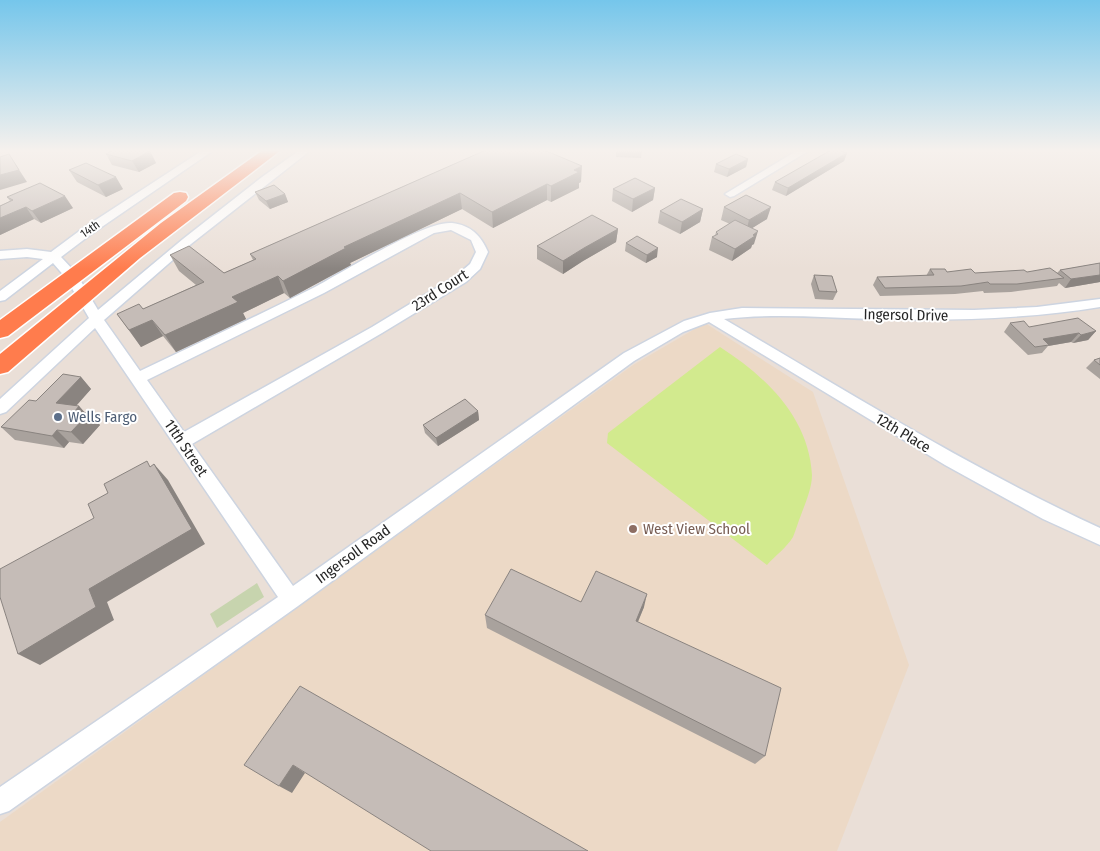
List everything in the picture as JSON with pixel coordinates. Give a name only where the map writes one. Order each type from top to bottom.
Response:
[{"type":"highway","points":[[0,331],[71,276],[189,190]]},
{"type":"highway","points":[[0,366],[83,295],[178,218],[217,190]]},
{"type":"street","name":"14th","points":[[0,297],[53,256],[147,190]]},
{"type":"street","points":[[0,408],[97,320],[223,212],[253,190]]},
{"type":"street","points":[[730,194],[737,190]]},
{"type":"street","name":"23rd Court","points":[[138,378],[319,290],[430,230],[451,226],[462,228],[476,238],[482,252],[476,266],[461,279],[377,330],[180,442]]},
{"type":"street","points":[[0,255],[27,254],[53,256]]},
{"type":"street","name":"11th Street","points":[[53,256],[71,276],[97,320],[180,442],[291,599]]},
{"type":"street","name":"Ingersol Drive","points":[[711,317],[750,313],[957,316],[1023,313],[1100,303]]},
{"type":"street","name":"12th Place","points":[[711,317],[961,468],[1056,517],[1100,537]]},
{"type":"street","name":"Ingersoll Road","points":[[0,802],[291,599],[629,356],[684,326],[711,317]]},
{"type":"shaded area","name":"West View School","points":[[705,323],[813,392],[909,665],[837,851],[0,851],[0,822],[633,365]]},
{"type":"green space","points":[[720,347],[753,371],[782,400],[803,435],[809,454],[812,475],[811,485],[793,537],[767,565],[607,443],[608,433]]},
{"type":"green space","points":[[257,583],[264,597],[217,628],[210,614]]},
{"type":"building","points":[[24,190],[53,190],[65,196],[32,211],[26,207],[0,218],[0,206],[13,200],[7,197]]},
{"type":"building","points":[[261,190],[280,190],[285,194],[266,201],[255,192]]},
{"type":"building","points":[[396,190],[536,190],[492,212],[460,193],[344,247],[346,248],[283,281],[278,276],[232,297],[238,302],[165,335],[152,320],[129,330],[117,314],[139,304],[143,309],[204,282],[170,255],[189,246],[224,273],[256,259],[250,254]]},
{"type":"building","points":[[614,190],[652,190],[633,199]]},
{"type":"building","points":[[746,195],[771,207],[749,220],[724,207]]},
{"type":"building","points":[[681,199],[703,209],[682,222],[660,211]]},
{"type":"building","points":[[592,215],[618,229],[563,261],[537,246]]},
{"type":"building","points":[[735,220],[758,231],[753,235],[755,236],[735,249],[712,237],[718,234],[716,232]]},
{"type":"building","points":[[637,236],[658,248],[647,255],[626,243]]},
{"type":"building","points":[[1100,263],[1100,275],[1071,279],[1060,270]]},
{"type":"building","points":[[1050,268],[1064,278],[1017,284],[990,284],[988,282],[961,286],[885,288],[877,277],[934,275],[930,269],[945,269],[947,272],[971,269],[975,273],[1024,270],[1027,272]]},
{"type":"building","points":[[814,275],[832,276],[837,292],[819,291]]},
{"type":"building","points":[[1078,318],[1096,331],[1081,335],[1079,333],[1043,339],[1049,345],[1035,347],[1010,323],[1024,321],[1029,327]]},
{"type":"building","points":[[1100,358],[1100,365],[1094,360]]},
{"type":"building","points":[[63,374],[81,377],[56,403],[79,406],[75,411],[89,413],[71,432],[57,430],[52,436],[1,427],[29,400],[36,401]]},
{"type":"building","points":[[465,399],[478,411],[436,438],[423,425]]},
{"type":"building","points":[[147,461],[150,467],[154,464],[192,529],[89,589],[96,607],[18,654],[0,597],[0,569],[94,518],[88,504],[108,493],[104,484]]},
{"type":"building","points":[[511,569],[581,602],[596,571],[647,594],[636,621],[781,688],[765,756],[485,615]]},
{"type":"building","points":[[300,686],[588,851],[431,851],[293,765],[279,786],[244,765]]},
{"type":"place","name":"Wells Fargo","points":[[58,417]]},
{"type":"place","name":"West View School","points":[[633,529]]}]
